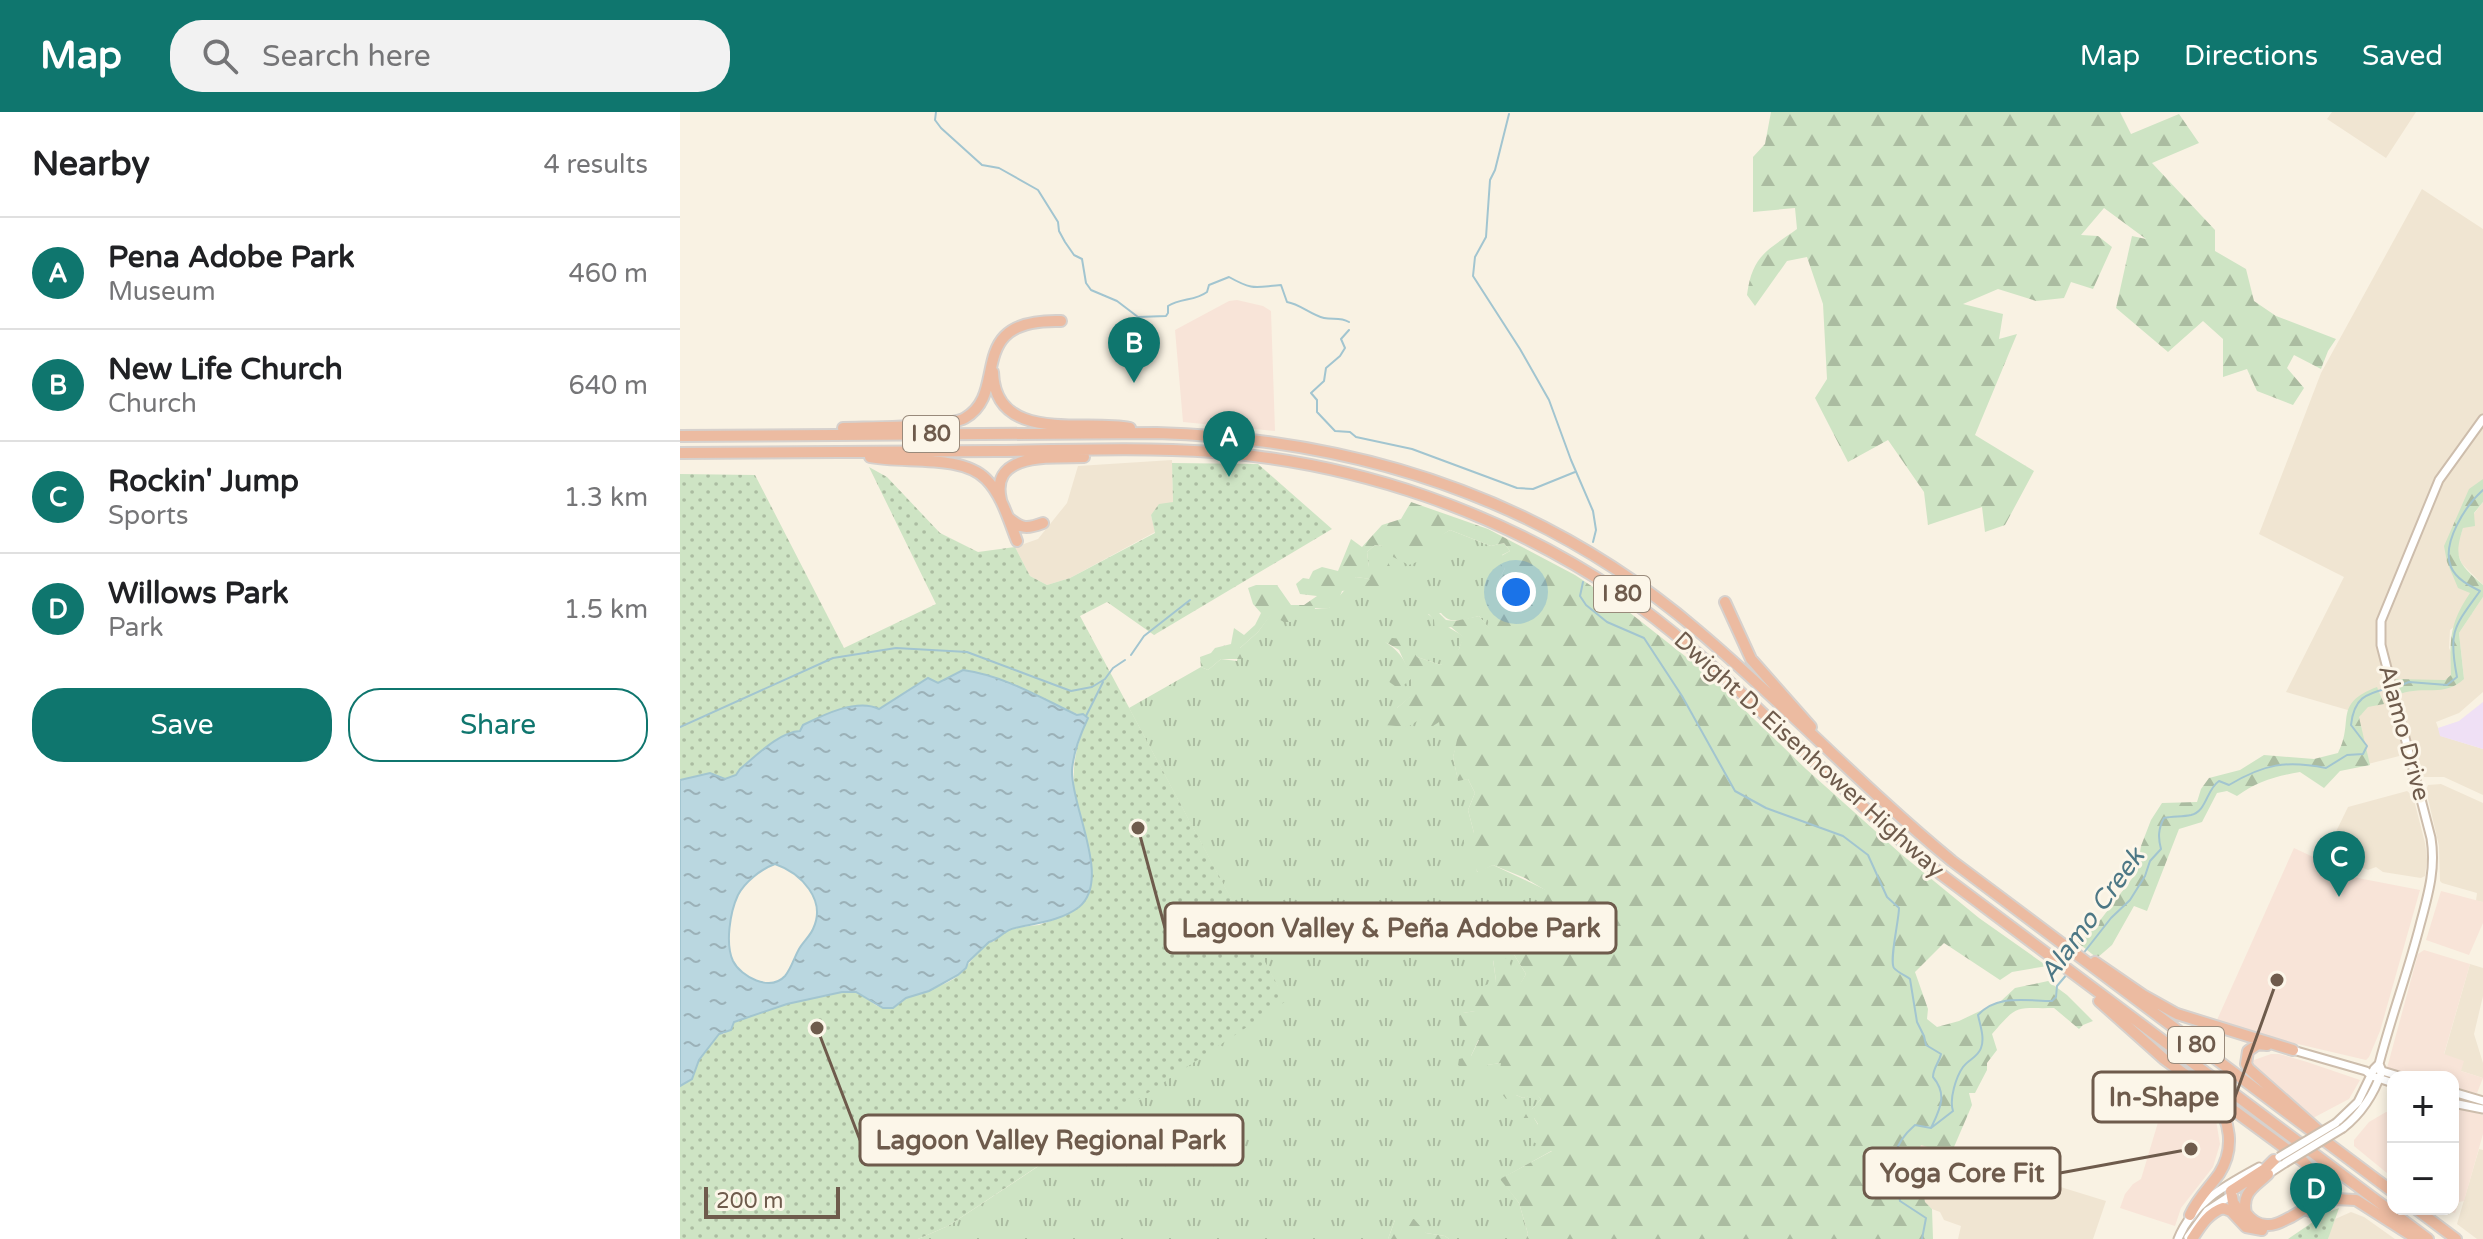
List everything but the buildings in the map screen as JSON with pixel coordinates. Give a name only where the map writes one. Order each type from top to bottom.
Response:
[{"type":"highway","points":[[818,435],[840,428],[963,420],[980,404],[995,354],[1003,340],[1017,328],[1035,321],[1061,321]]},
{"type":"highway","points":[[995,354],[992,373],[997,394],[1010,411],[1022,419],[1050,424],[1125,426],[1157,433]]},
{"type":"highway","name":"Dwight D. Eisenhower Highway","points":[[680,436],[1157,433],[1251,438],[1350,456],[1436,481],[1517,514],[1590,553],[1661,601],[1718,648],[1928,842],[2073,954],[2088,961]]},
{"type":"highway","points":[[1003,506],[1000,483],[1015,464],[1124,450]]},
{"type":"highway","name":"Dwight D. Eisenhower Highway","points":[[680,453],[1124,450],[1234,454],[1287,461],[1391,484],[1511,530],[1622,594],[1684,641],[1892,834],[1965,894],[2428,1239]]},
{"type":"highway","points":[[848,452],[875,458],[969,467],[987,479],[1003,506],[1017,541]]},
{"type":"highway","points":[[1008,518],[1026,529],[1043,523]]},
{"type":"highway","points":[[1725,602],[1751,659],[1826,748]]},
{"type":"highway","points":[[2088,961],[2177,1014],[2293,1050]]},
{"type":"highway","name":"I 80","points":[[2088,961],[2387,1188]]},
{"type":"highway","points":[[2077,978],[2147,1045],[2311,1168],[2317,1183],[2315,1198],[2305,1209],[2283,1221],[2266,1226],[2258,1224],[2246,1213],[2245,1197],[2268,1174]]},
{"type":"highway","points":[[2293,1050],[2258,1044],[2248,1051],[2246,1064],[2312,1123],[2335,1149]]},
{"type":"highway","points":[[2190,1215],[2195,1203],[2224,1165],[2229,1146],[2222,1110],[2203,1088]]},
{"type":"highway","points":[[2255,1228],[2244,1219],[2230,1196],[2232,1189],[2279,1160]]},
{"type":"highway","points":[[2190,1239],[2214,1212],[2223,1208],[2231,1211],[2246,1227],[2264,1231],[2274,1229],[2326,1202],[2343,1198],[2364,1204],[2417,1239]]},
{"type":"highway","points":[[2424,1215],[2456,1239]]},
{"type":"main road","name":"Alamo Drive","points":[[2178,1239],[2190,1215],[2210,1196],[2340,1126],[2375,1072],[2415,943],[2434,864],[2431,838],[2380,639],[2383,613],[2439,480],[2483,419]]},
{"type":"main road","points":[[2293,1050],[2387,1074]]},
{"type":"main road","points":[[2375,1072],[2387,1079]]},
{"type":"main road","points":[[2459,1094],[2483,1101]]},
{"type":"main road","points":[[2459,1104],[2483,1109]]},
{"type":"main road","name":"Alamo Drive","points":[[2190,1239],[2193,1228],[2207,1211],[2268,1174],[2279,1160]]},
{"type":"shaded area","points":[[2332,112],[2416,112],[2386,158],[2327,119]]},
{"type":"shaded area","points":[[2422,189],[2483,229],[2483,492],[2452,545],[2453,565],[2483,590],[2467,617],[2450,630],[2449,648],[2464,679],[2459,633],[2483,597],[2483,692],[2459,713],[2436,722],[2441,736],[2483,749],[2483,795],[2444,777],[2424,777],[2415,752],[2368,764],[2358,713],[2286,692],[2344,577],[2259,534],[2321,373]]},
{"type":"shaded area","points":[[1237,300],[1271,311],[1275,431],[1183,422],[1175,330],[1229,301]]},
{"type":"shaded area","points":[[1172,460],[1173,502],[1151,515],[1155,532],[1070,578],[1047,585],[1030,576],[1015,547],[1038,539],[1067,503],[1078,466]]},
{"type":"shaded area","points":[[2483,502],[2483,585],[2462,564],[2456,549],[2463,528]]},
{"type":"shaded area","points":[[2483,702],[2483,749],[2440,736],[2438,728],[2459,721]]},
{"type":"shaded area","points":[[2441,784],[2483,803],[2483,902],[2476,901],[2477,893],[2440,881],[2439,846],[2426,790],[2428,785]]},
{"type":"shaded area","points":[[2407,791],[2413,796],[2425,843],[2425,876],[2383,872],[2376,867],[2368,870],[2328,853],[2348,807]]},
{"type":"shaded area","points":[[2294,848],[2358,878],[2420,890],[2380,1031],[2366,1060],[2285,1041],[2217,1020]]},
{"type":"shaded area","points":[[2441,891],[2483,902],[2483,923],[2469,955],[2426,940]]},
{"type":"shaded area","points":[[2424,950],[2470,964],[2444,1054],[2464,1061],[2461,1071],[2483,1078],[2477,1093],[2459,1091],[2459,1071],[2390,1071],[2387,1068],[2418,954]]},
{"type":"shaded area","points":[[2470,964],[2483,968],[2483,996],[2474,1034],[2483,1063],[2483,1078],[2461,1071],[2444,1055]]},
{"type":"shaded area","points":[[2271,1054],[2307,1062],[2360,1080],[2349,1099],[2313,1118],[2251,1065],[2254,1060]]},
{"type":"shaded area","points":[[2174,1080],[2209,1109],[2216,1120],[2220,1144],[2213,1167],[2181,1208],[2175,1226],[2120,1208],[2125,1194],[2141,1179],[2168,1089]]},
{"type":"shaded area","points":[[2459,1108],[2483,1115],[2483,1134],[2464,1201],[2459,1202]]},
{"type":"shaded area","points":[[2387,1112],[2387,1173],[2354,1146],[2354,1140],[2369,1122]]},
{"type":"shaded area","points":[[1920,1144],[2106,1201],[2093,1239],[1958,1239],[1961,1226],[1944,1220],[1940,1212],[1932,1209],[1925,1202],[1922,1184],[1913,1180],[1914,1161]]},
{"type":"shaded area","points":[[2479,1149],[2483,1150],[2483,1239],[2477,1239],[2457,1224]]},
{"type":"shaded area","points":[[2351,1212],[2364,1217],[2395,1239],[2328,1239],[2333,1220]]},
{"type":"green space","points":[[1771,112],[2120,112],[2131,134],[2179,114],[2199,143],[2152,163],[2215,230],[2215,251],[2246,269],[2254,301],[2276,316],[2336,339],[2321,369],[2294,355],[2287,368],[2304,388],[2293,405],[2257,391],[2247,369],[2223,377],[2223,339],[2203,321],[2168,352],[2116,308],[2132,236],[2146,239],[2104,208],[2081,235],[2098,236],[2112,247],[2093,289],[2071,282],[2064,298],[2036,301],[1998,289],[1963,304],[2003,314],[1999,339],[2017,334],[1975,435],[2034,471],[2005,525],[1985,532],[1982,507],[1928,525],[1924,492],[1888,440],[1848,462],[1815,398],[1827,379],[1823,304],[1807,257],[1787,261],[1755,306],[1747,295],[1757,262],[1797,229],[1795,208],[1753,212],[1753,157],[1765,144]]},
{"type":"green space","points":[[1172,463],[1258,464],[1332,529],[1154,635],[1107,602],[1080,616],[1286,1001],[948,1226],[918,1239],[680,1239],[680,1086],[691,1079],[699,1060],[719,1034],[724,1034],[733,1023],[747,1017],[832,992],[856,992],[880,1007],[889,1008],[947,982],[960,974],[989,942],[1011,928],[1039,925],[1064,916],[1091,858],[1074,788],[1076,756],[1088,718],[963,670],[938,683],[927,678],[879,709],[793,732],[736,775],[725,779],[710,774],[680,780],[680,474],[755,475],[844,648],[936,604],[869,467],[887,477],[940,533],[978,552],[1015,547],[1030,576],[1047,585],[1070,578],[1155,533],[1151,515],[1159,504],[1173,502]]},
{"type":"green space","points":[[2483,479],[2483,502],[2474,513],[2475,526],[2463,528],[2459,547],[2463,566],[2483,585],[2483,597],[2459,633],[2464,679],[2441,690],[2400,694],[2396,679],[2445,680],[2451,675],[2452,632],[2470,593],[2458,588],[2444,546],[2469,489]]},
{"type":"green space","points":[[1411,502],[1488,529],[1575,575],[1620,605],[1704,671],[1901,854],[1979,918],[2047,966],[2012,972],[2000,980],[1944,943],[1915,972],[1928,1009],[1927,1019],[1937,1027],[1959,1021],[2001,1001],[2015,988],[2048,981],[2093,1021],[2079,1029],[2054,1008],[2024,1008],[2013,1012],[1992,1034],[1997,1050],[1987,1063],[1987,1070],[1975,1093],[1969,1093],[1972,1105],[1951,1154],[1921,1145],[1914,1161],[1913,1179],[1922,1184],[1925,1202],[1932,1209],[1933,1239],[1526,1239],[1528,1234],[1519,1203],[1500,1179],[1552,1151],[1533,1142],[1538,1124],[1534,1118],[1514,1118],[1519,1111],[1532,1109],[1541,1099],[1536,1094],[1506,1099],[1497,1088],[1501,1063],[1487,1065],[1487,1070],[1474,1078],[1458,1065],[1459,1059],[1471,1056],[1479,1040],[1466,1043],[1464,1032],[1460,1030],[1459,1016],[1475,1011],[1473,999],[1476,989],[1496,981],[1493,959],[1507,958],[1520,984],[1526,974],[1510,948],[1505,946],[1499,922],[1506,909],[1535,925],[1543,907],[1545,890],[1493,865],[1478,873],[1472,859],[1474,853],[1464,846],[1464,837],[1474,833],[1468,810],[1475,793],[1468,779],[1458,781],[1453,757],[1458,736],[1441,733],[1439,722],[1430,728],[1420,719],[1408,727],[1384,725],[1413,694],[1411,679],[1399,689],[1388,681],[1390,671],[1408,670],[1399,650],[1384,641],[1405,639],[1417,657],[1441,665],[1447,654],[1459,649],[1463,637],[1451,627],[1435,631],[1434,620],[1428,613],[1436,610],[1446,620],[1455,621],[1479,616],[1490,629],[1486,612],[1488,602],[1503,600],[1499,580],[1505,568],[1494,560],[1510,551],[1504,543],[1491,546],[1450,530],[1439,537],[1446,544],[1440,553],[1409,565],[1393,557],[1391,547],[1375,545],[1367,552],[1369,567],[1375,567],[1377,562],[1388,562],[1398,584],[1383,591],[1378,589],[1375,600],[1365,598],[1361,588],[1370,579],[1356,577],[1349,590],[1342,591],[1337,604],[1329,608],[1315,608],[1313,621],[1306,621],[1296,614],[1293,622],[1284,622],[1271,615],[1240,648],[1242,659],[1221,659],[1208,670],[1201,667],[1200,657],[1215,648],[1231,644],[1234,628],[1244,635],[1255,625],[1261,613],[1253,604],[1248,588],[1277,585],[1291,605],[1304,605],[1317,596],[1300,594],[1296,584],[1303,578],[1309,579],[1313,571],[1322,567],[1338,571],[1351,539],[1362,547],[1382,525],[1401,519]]},
{"type":"green space","points":[[1450,530],[1491,546],[1504,543],[1510,551],[1502,555],[1505,568],[1499,580],[1503,601],[1491,631],[1479,616],[1454,620],[1441,613],[1428,614],[1464,637],[1459,649],[1441,665],[1385,642],[1402,658],[1413,686],[1414,694],[1397,708],[1420,719],[1439,722],[1459,736],[1453,757],[1458,780],[1468,779],[1475,793],[1468,810],[1474,833],[1477,872],[1493,865],[1546,890],[1535,925],[1502,930],[1505,945],[1526,974],[1520,985],[1493,960],[1496,981],[1476,1011],[1463,1013],[1464,1032],[1479,1039],[1471,1056],[1486,1065],[1501,1063],[1516,1095],[1523,1098],[1536,1093],[1541,1099],[1532,1109],[1516,1118],[1534,1118],[1553,1150],[1501,1179],[1519,1203],[1528,1234],[1526,1239],[1449,1239],[1395,1220],[1388,1239],[918,1239],[948,1226],[1105,1122],[1278,987],[1129,708],[1201,667],[1208,670],[1221,659],[1237,661],[1240,648],[1258,632],[1271,614],[1329,608],[1356,577],[1371,579],[1365,598],[1375,567],[1369,568],[1367,552],[1375,545],[1414,544]]},
{"type":"green space","points":[[2377,687],[2384,704],[2368,707],[2359,717],[2370,765],[2340,771],[2324,788],[2300,772],[2267,780],[2237,796],[2227,791],[2217,793],[2202,822],[2179,829],[2147,911],[2134,906],[2112,945],[2097,958],[2077,942],[2098,923],[2137,872],[2141,846],[2151,820],[2162,803],[2197,802],[2209,778],[2240,770],[2264,755],[2314,759],[2338,753],[2349,707],[2363,693]]},
{"type":"green space","points":[[2339,1208],[2328,1239],[2288,1239],[2326,1213]]},
{"type":"green space","points":[[1414,1219],[1426,1233],[1449,1239],[1388,1239],[1395,1220]]},
{"type":"water","points":[[963,670],[978,673],[1008,682],[1088,718],[1077,744],[1072,771],[1091,862],[1092,879],[1088,895],[1079,907],[1064,915],[1015,928],[989,942],[958,975],[929,991],[906,998],[893,1008],[883,1008],[856,992],[842,992],[787,1004],[734,1022],[731,1030],[719,1034],[699,1060],[692,1079],[680,1086],[680,780],[710,773],[725,779],[736,775],[776,740],[800,731],[803,725],[820,717],[861,705],[879,709],[928,678],[938,683]],"holes":[[[775,864],[785,868],[809,889],[817,908],[816,918],[812,932],[785,976],[779,981],[764,983],[749,977],[733,961],[729,946],[731,919],[738,895],[749,881]]]},
{"type":"waterway","points":[[936,112],[935,120],[941,128],[982,165],[999,168],[1038,190],[1058,222],[1065,242],[1074,255],[1082,259],[1086,283],[1091,290],[1117,301],[1138,317],[1166,316],[1168,306],[1202,295],[1209,285],[1229,277],[1255,287],[1281,285],[1287,302],[1319,317],[1349,322]]},
{"type":"waterway","points":[[1509,114],[1490,180],[1486,237],[1475,257],[1473,276],[1549,400],[1593,511],[1596,530],[1593,542]]},
{"type":"waterway","points":[[1349,330],[1341,339],[1345,348],[1326,368],[1324,381],[1311,393],[1317,400],[1317,412],[1335,431],[1350,432],[1356,437],[1412,449],[1517,488],[1533,489],[1575,472]]},
{"type":"waterway","name":"Alamo Creek","points":[[2396,687],[2409,682],[2447,685],[2457,677],[2453,649],[2455,630],[2480,591],[2453,571],[2449,547],[2457,525],[2483,490]]},
{"type":"waterway","name":"Alamo Creek","points":[[1583,582],[1580,596],[1586,605],[1607,622],[1644,638],[1682,696],[1735,791],[1766,808],[1843,836],[1868,855],[1887,897],[1899,908],[1893,949],[1894,968],[1910,979],[1917,1022],[1926,1045],[1941,1054],[1933,1077],[1941,1096],[1937,1115],[1931,1128],[1915,1125],[1906,1134],[1896,1151],[1895,1160],[1900,1201],[1926,1218],[1922,1239]]},
{"type":"waterway","points":[[1131,655],[1144,636],[1190,600]]},
{"type":"waterway","points":[[680,727],[833,658],[896,648],[967,652],[1071,691],[1092,687],[1125,660]]},
{"type":"waterway","points":[[1086,716],[1103,682]]},
{"type":"waterway","name":"Alamo Creek","points":[[2082,955],[2111,918],[2130,900],[2145,876],[2150,861],[2161,849],[2159,834],[2164,818],[2196,813],[2219,781],[2229,785],[2253,772],[2287,764],[2326,768],[2347,755],[2363,754],[2367,746],[2351,725],[2355,709],[2367,695],[2389,688]]},
{"type":"waterway","name":"Alamo Creek","points":[[1931,1128],[1953,1111],[1953,1094],[1958,1076],[1981,1048],[1978,1015],[2003,1001],[2052,1001],[2056,997],[2057,986],[2068,973]]},
{"type":"place","name":"New Life Church","points":[[1134,383]]},
{"type":"place","name":"Pena Adobe Park","points":[[1229,477]]},
{"type":"place","name":"Lagoon Valley & Peña Adobe Park","points":[[1138,828]]},
{"type":"place","name":"Rockin' Jump","points":[[2339,897]]},
{"type":"place","name":"In-Shape","points":[[2277,980]]},
{"type":"place","name":"Lagoon Valley Regional Park","points":[[817,1028]]},
{"type":"place","name":"Yoga Core Fit","points":[[2191,1149]]},
{"type":"place","name":"Willows Park","points":[[2316,1229]]}]
